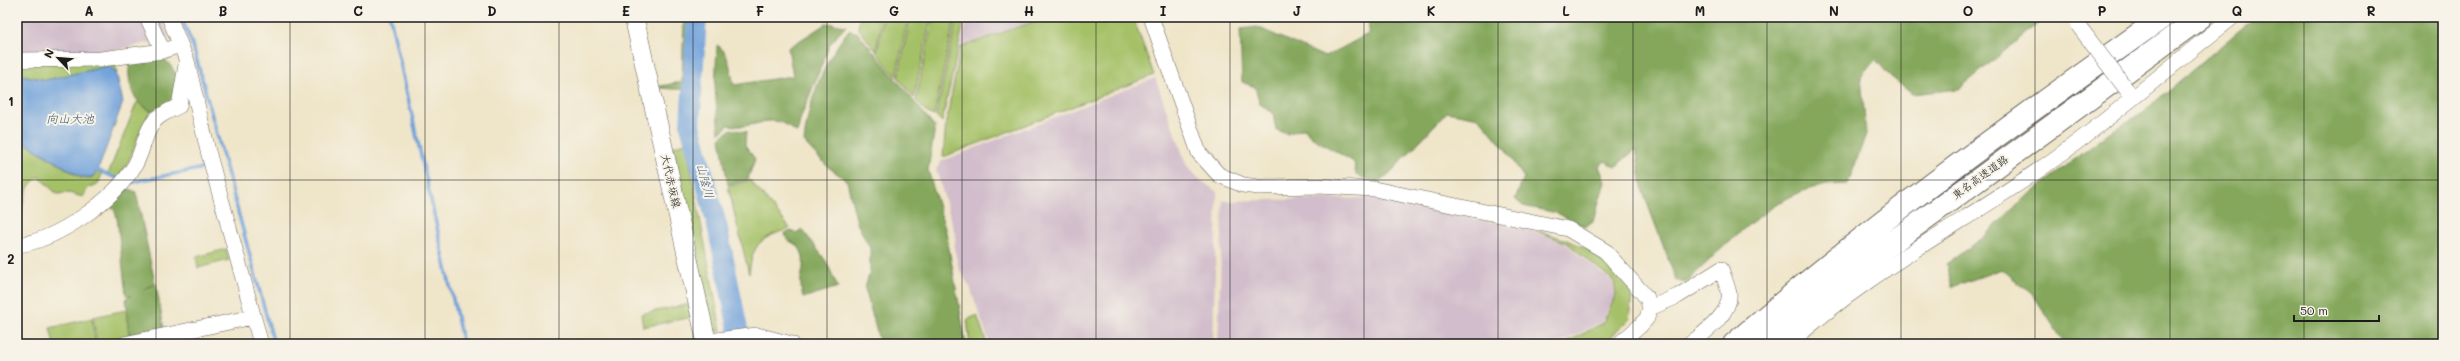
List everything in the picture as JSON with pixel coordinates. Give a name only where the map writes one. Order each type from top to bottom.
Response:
[{"type":"highway","name":"東名高速道路","points":[[1734,344],[1872,231],[2041,104],[2163,17]]},
{"type":"highway","name":"東名高速道路","points":[[1765,344],[1886,247],[2201,17]]},
{"type":"main road","name":"大代赤坂線","points":[[634,17],[712,343]]},
{"type":"street","points":[[148,17],[163,51]]},
{"type":"street","points":[[169,17],[187,61],[208,151],[261,344]]},
{"type":"street","points":[[1151,17],[1199,153],[1219,175],[1243,185],[1258,187],[1319,186],[1374,189],[1568,229],[1605,251],[1647,298],[1650,308]]},
{"type":"street","points":[[1788,344],[1854,292],[1940,233],[2046,165],[2130,94],[2232,17]]},
{"type":"street","points":[[2078,25],[2130,94]]},
{"type":"street","points":[[17,60],[101,58],[163,51],[180,45]]},
{"type":"street","points":[[17,245],[44,239],[62,229],[91,210],[118,187],[135,165],[150,128],[158,117],[179,106],[187,61]]},
{"type":"street","points":[[1619,344],[1640,326],[1650,308],[1678,296],[1721,269],[1729,294],[1728,307],[1705,332],[1690,344]]},
{"type":"street","points":[[124,344],[253,317]]},
{"type":"street","points":[[712,343],[750,336],[792,344]]},
{"type":"shaded area","points":[[17,17],[160,17],[169,38],[93,55],[17,57]]},
{"type":"shaded area","points":[[967,17],[1044,17],[961,46]]},
{"type":"shaded area","points":[[1155,78],[1187,166],[1200,180],[1217,192],[1213,344],[990,344],[970,287],[959,269],[954,248],[956,237],[936,169],[942,161]]},
{"type":"shaded area","points":[[1376,198],[1529,230],[1563,242],[1613,282],[1615,295],[1602,322],[1557,344],[1218,344],[1223,201]]},
{"type":"green space","points":[[684,17],[694,17],[689,90],[660,88],[660,86],[682,82]]},
{"type":"green space","points":[[860,17],[882,17],[876,51],[858,28]]},
{"type":"green space","points":[[884,17],[908,17],[896,77],[877,53]]},
{"type":"green space","points":[[910,17],[931,17],[914,98],[898,78]]},
{"type":"green space","points":[[933,17],[955,17],[934,116],[926,112],[916,100]]},
{"type":"green space","points":[[957,17],[965,17],[942,122],[936,116]]},
{"type":"green space","points":[[1047,17],[1133,17],[1154,75],[943,157],[946,122],[961,47]]},
{"type":"green space","points":[[1369,17],[2049,17],[2037,24],[1959,89],[1912,94],[1889,75],[1875,59],[1861,76],[1866,134],[1848,184],[1821,186],[1802,192],[1783,201],[1765,212],[1731,240],[1685,283],[1676,280],[1643,192],[1636,149],[1615,167],[1605,161],[1599,166],[1605,182],[1593,221],[1585,227],[1557,213],[1523,206],[1515,199],[1524,178],[1506,150],[1479,118],[1447,112],[1389,174],[1377,182],[1356,175],[1354,162],[1311,137],[1305,128],[1287,134],[1276,130],[1273,113],[1260,104],[1255,87],[1242,82],[1240,29],[1257,27],[1325,57],[1368,34]]},
{"type":"green space","points":[[2255,17],[2443,17],[2443,344],[2065,344],[2034,296],[2002,269],[1952,287],[1946,264],[1983,238],[2023,199],[2112,131],[2143,112]]},
{"type":"green space","points":[[827,23],[846,26],[830,44],[801,117],[797,133],[780,122],[768,121],[744,126],[729,125],[719,133],[715,89],[717,45],[727,57],[734,85],[793,76],[788,48]]},
{"type":"green space","points":[[849,30],[858,33],[935,127],[928,170],[946,232],[966,344],[880,344],[865,288],[870,271],[870,248],[857,223],[847,181],[827,166],[804,142],[809,112],[818,83],[832,55]]},
{"type":"green space","points":[[162,57],[172,67],[176,77],[176,88],[172,102],[151,111],[142,105],[135,97],[129,76],[130,65],[131,61]]},
{"type":"green space","points":[[115,61],[117,73],[108,66],[46,80],[17,74],[17,63]]},
{"type":"green space","points":[[137,102],[151,111],[142,128],[128,162],[117,178],[108,174]]},
{"type":"green space","points":[[731,129],[746,132],[745,145],[755,159],[748,179],[728,185],[720,138]]},
{"type":"green space","points":[[19,139],[81,178],[91,178],[99,172],[102,174],[98,184],[88,188],[83,197],[69,193],[57,194],[39,177],[33,181],[26,192],[19,226],[17,226],[17,140]]},
{"type":"green space","points":[[686,143],[721,331],[713,331],[671,147]]},
{"type":"green space","points":[[750,180],[790,228],[772,235],[760,243],[753,254],[749,274],[728,187]]},
{"type":"green space","points":[[129,189],[136,192],[155,283],[143,290],[156,284],[164,329],[130,336],[126,298],[131,296],[126,295],[117,218],[114,209],[108,204],[121,191]]},
{"type":"green space","points":[[802,229],[826,261],[838,287],[803,298],[801,279],[803,255],[798,247],[787,240],[785,233],[791,231],[796,233]]},
{"type":"green space","points":[[1537,231],[1568,241],[1591,252],[1611,268],[1632,293],[1629,320],[1603,344],[1563,344],[1603,323],[1616,295],[1614,281],[1567,243]]},
{"type":"green space","points":[[226,249],[229,260],[198,268],[196,257]]},
{"type":"green space","points":[[690,304],[692,317],[643,327],[641,314]]},
{"type":"green space","points":[[126,310],[129,337],[97,344],[93,317]]},
{"type":"green space","points":[[977,315],[987,344],[970,344],[967,320]]},
{"type":"green space","points":[[92,318],[95,344],[54,344],[50,328]]},
{"type":"water","name":"向山大池","points":[[108,66],[116,72],[123,102],[98,170],[92,177],[81,177],[17,138],[17,74],[46,80]]},
{"type":"waterway","points":[[181,17],[193,46],[274,344]]},
{"type":"waterway","points":[[390,17],[463,344]]},
{"type":"waterway","name":"山陰川","points":[[697,17],[690,125],[717,225],[741,344]]},
{"type":"waterway","points":[[128,181],[133,182],[204,168],[203,164]]},
{"type":"waterway","points":[[98,170],[120,180]]}]
